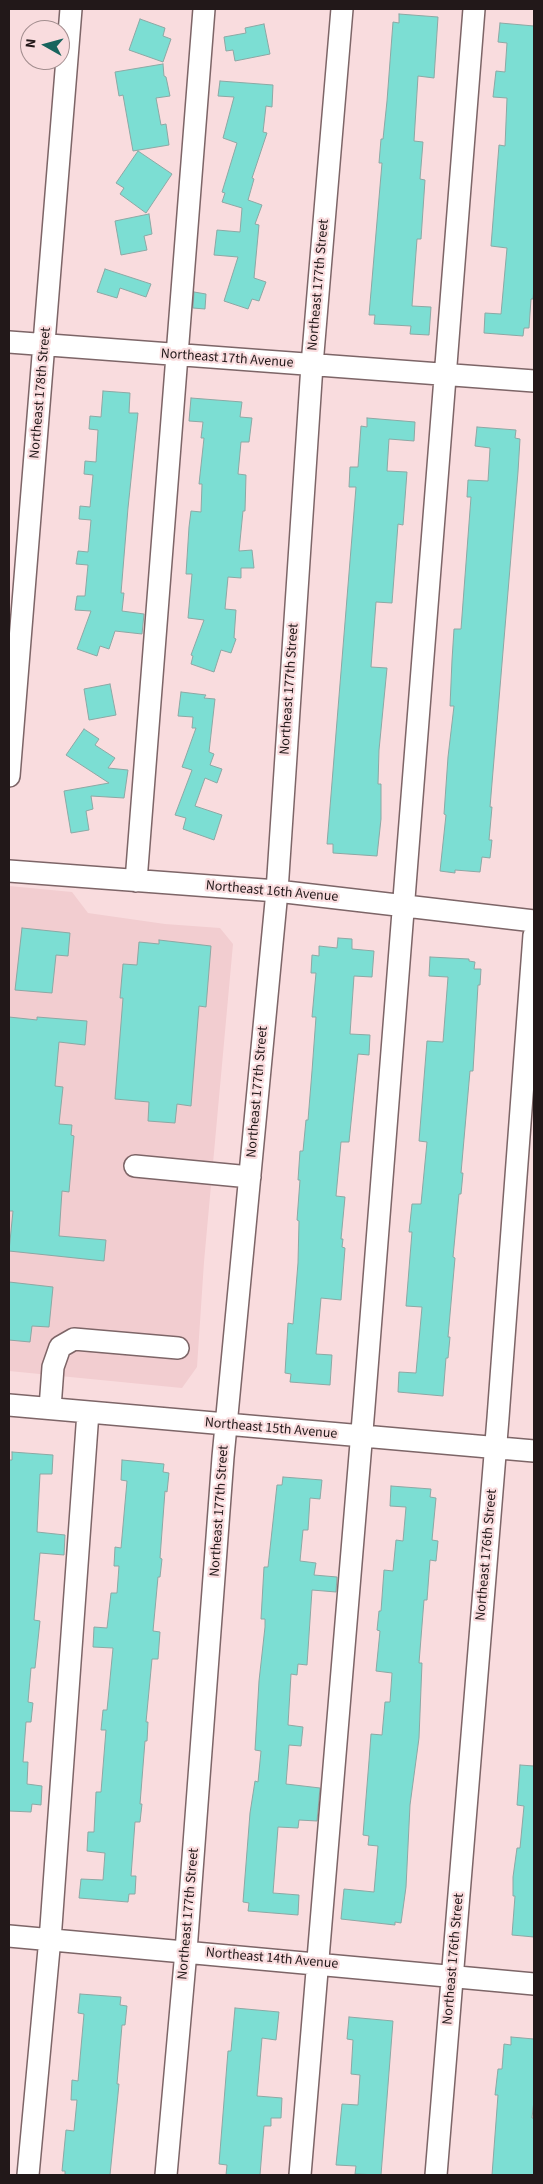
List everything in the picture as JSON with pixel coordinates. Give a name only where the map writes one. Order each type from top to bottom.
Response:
[{"type":"street","name":"Northeast 178th Street","points":[[9,776],[71,9]]},
{"type":"street","points":[[136,881],[204,9]]},
{"type":"street","name":"Northeast 177th Street","points":[[166,2175],[186,1951],[226,1426],[277,891],[312,366],[342,9]]},
{"type":"street","points":[[300,2175],[316,1963],[323,1899],[361,1437],[474,9]]},
{"type":"street","name":"Northeast 17th Avenue","points":[[9,342],[534,382]]},
{"type":"street","name":"Northeast 16th Avenue","points":[[9,871],[277,891],[534,921]]},
{"type":"street","name":"Northeast 176th Street","points":[[436,2175],[495,1448],[534,935]]},
{"type":"street","points":[[135,1166],[250,1177]]},
{"type":"street","points":[[50,1408],[53,1367],[60,1347],[74,1339],[178,1348]]},
{"type":"street","name":"Northeast 15th Avenue","points":[[9,1405],[226,1426],[534,1451]]},
{"type":"street","points":[[28,2175],[49,1939],[88,1412]]},
{"type":"street","name":"Northeast 14th Avenue","points":[[9,1936],[534,1984]]},
{"type":"shaded area","points":[[9,886],[72,892],[88,913],[165,924],[220,928],[233,944],[204,1262],[197,1367],[182,1388],[9,1371]]},
{"type":"building","points":[[399,14],[438,17],[434,78],[418,76],[414,141],[423,142],[420,179],[425,180],[421,239],[417,239],[412,306],[431,307],[429,335],[410,334],[411,326],[374,324],[375,315],[369,315],[382,163],[379,163],[381,139],[383,139],[387,101],[393,22],[399,23]]},
{"type":"building","points":[[140,19],[165,28],[163,36],[171,39],[163,62],[129,50]]},
{"type":"building","points":[[500,23],[534,26],[534,288],[533,299],[531,299],[529,328],[524,328],[523,336],[484,333],[485,313],[501,314],[507,248],[491,246],[499,145],[505,146],[507,98],[493,97],[496,71],[505,72],[507,43],[498,42]]},
{"type":"building","points":[[264,24],[270,54],[235,61],[233,50],[226,51],[224,37],[246,33],[245,28]]},
{"type":"building","points":[[163,64],[164,76],[166,77],[170,96],[156,98],[161,125],[166,124],[169,145],[133,151],[123,95],[119,96],[115,72]]},
{"type":"building","points":[[220,81],[273,85],[272,107],[266,106],[263,132],[267,133],[252,178],[254,179],[248,200],[262,205],[255,224],[259,225],[254,278],[266,282],[259,301],[252,299],[248,309],[224,301],[238,257],[214,255],[217,230],[240,232],[242,208],[222,202],[225,193],[222,192],[237,143],[223,138],[234,97],[218,96]]},
{"type":"building","points":[[138,151],[172,174],[146,213],[120,194],[124,188],[116,183]]},
{"type":"building","points":[[149,214],[152,234],[144,236],[147,250],[121,255],[115,221]]},
{"type":"building","points":[[105,269],[151,284],[146,297],[120,288],[117,298],[97,292]]},
{"type":"building","points":[[194,292],[206,294],[205,309],[193,308]]},
{"type":"building","points":[[103,391],[130,393],[129,413],[138,413],[121,593],[124,593],[122,611],[144,614],[142,634],[115,631],[109,649],[100,646],[97,656],[77,649],[91,611],[75,610],[77,596],[85,596],[88,565],[76,564],[78,551],[88,552],[91,520],[79,519],[80,506],[90,507],[93,475],[84,474],[85,461],[96,462],[98,430],[89,429],[90,416],[101,417]]},
{"type":"building","points":[[191,398],[242,402],[240,417],[252,418],[249,442],[241,442],[238,474],[246,475],[245,511],[243,511],[239,551],[252,550],[254,568],[241,568],[241,578],[228,577],[225,609],[236,610],[234,638],[236,639],[231,653],[221,650],[214,672],[191,664],[193,656],[191,655],[204,620],[188,618],[192,574],[186,574],[191,511],[201,512],[202,484],[199,484],[204,438],[201,438],[203,422],[189,421]]},
{"type":"building","points":[[367,418],[415,422],[414,441],[389,439],[387,471],[407,472],[403,525],[398,524],[392,603],[376,602],[371,667],[387,668],[379,750],[378,784],[381,784],[381,819],[377,856],[333,853],[333,844],[327,844],[356,487],[349,487],[350,467],[358,467],[361,426],[367,427]]},
{"type":"building","points":[[477,427],[516,430],[515,438],[520,439],[490,807],[492,807],[489,840],[492,840],[490,858],[482,857],[480,872],[455,870],[455,873],[440,871],[446,815],[444,814],[448,757],[454,706],[450,706],[454,629],[461,629],[471,497],[467,497],[468,480],[488,481],[490,448],[475,446]]},
{"type":"building","points":[[110,684],[116,715],[89,720],[84,689]]},
{"type":"building","points":[[181,692],[206,695],[204,698],[215,699],[209,752],[214,754],[210,765],[222,769],[217,783],[205,778],[195,806],[222,815],[214,840],[183,829],[186,818],[175,815],[192,770],[182,767],[196,728],[192,728],[193,717],[178,716]]},
{"type":"building","points":[[84,729],[99,739],[95,745],[115,758],[108,768],[128,770],[124,798],[91,796],[93,809],[86,811],[89,830],[71,833],[64,791],[109,783],[66,755]]},
{"type":"building","points":[[22,928],[70,933],[68,956],[56,955],[52,993],[15,990]]},
{"type":"building","points":[[338,938],[352,939],[352,949],[374,951],[372,977],[354,976],[350,1034],[370,1035],[369,1055],[358,1054],[349,1142],[341,1142],[336,1196],[345,1197],[341,1239],[343,1239],[342,1247],[345,1248],[341,1300],[321,1298],[316,1354],[332,1355],[330,1385],[290,1382],[291,1374],[285,1373],[288,1323],[293,1324],[298,1263],[299,1221],[297,1220],[300,1151],[303,1151],[306,1120],[308,1120],[316,1017],[312,1017],[316,973],[311,973],[312,955],[319,956],[319,946],[337,948]]},
{"type":"building","points":[[159,940],[211,946],[206,1007],[199,1006],[191,1106],[177,1104],[175,1123],[148,1121],[149,1102],[115,1099],[123,998],[120,998],[123,964],[137,965],[139,942],[159,944]]},
{"type":"building","points":[[430,957],[469,959],[469,961],[475,962],[474,969],[481,969],[480,985],[478,985],[473,1071],[470,1071],[461,1173],[463,1173],[453,1257],[455,1258],[448,1337],[450,1337],[443,1396],[398,1392],[399,1372],[416,1373],[422,1307],[406,1306],[412,1232],[409,1232],[412,1204],[421,1204],[427,1142],[419,1141],[427,1041],[443,1042],[448,977],[429,976]]},
{"type":"building","points":[[9,1017],[37,1020],[37,1017],[87,1021],[85,1045],[59,1042],[55,1086],[63,1087],[59,1124],[72,1125],[71,1135],[74,1136],[69,1192],[62,1191],[59,1236],[106,1240],[104,1261],[9,1251],[13,1211],[9,1211]]},
{"type":"building","points":[[9,1282],[53,1287],[49,1327],[32,1326],[30,1342],[9,1340]]},
{"type":"building","points":[[12,1452],[53,1455],[52,1474],[40,1474],[37,1532],[65,1535],[64,1555],[40,1553],[34,1620],[40,1621],[35,1668],[31,1668],[28,1702],[33,1703],[31,1722],[26,1722],[23,1762],[28,1762],[27,1784],[42,1786],[41,1805],[32,1804],[31,1812],[9,1811],[9,1460],[12,1460]]},
{"type":"building","points":[[122,1460],[164,1464],[163,1472],[169,1473],[167,1492],[165,1491],[160,1558],[162,1559],[160,1577],[158,1577],[153,1631],[160,1632],[158,1659],[152,1659],[146,1722],[148,1722],[147,1741],[145,1741],[140,1804],[142,1804],[140,1822],[135,1822],[131,1876],[136,1876],[135,1894],[129,1894],[128,1902],[79,1898],[81,1879],[103,1880],[105,1853],[87,1851],[88,1832],[94,1832],[96,1792],[101,1792],[106,1730],[101,1730],[103,1710],[107,1710],[113,1648],[93,1647],[94,1627],[107,1628],[111,1593],[117,1593],[119,1566],[114,1566],[115,1547],[121,1548],[127,1481],[121,1480]]},
{"type":"building","points":[[283,1477],[322,1480],[320,1499],[310,1498],[308,1530],[303,1530],[300,1561],[316,1563],[314,1575],[337,1577],[336,1592],[312,1590],[307,1665],[298,1664],[297,1675],[291,1674],[288,1725],[303,1727],[301,1746],[289,1745],[286,1784],[320,1788],[317,1821],[299,1820],[298,1828],[278,1827],[273,1893],[299,1895],[298,1915],[248,1911],[249,1903],[243,1902],[250,1813],[255,1781],[258,1782],[261,1751],[255,1750],[259,1681],[265,1627],[265,1619],[261,1619],[264,1567],[268,1567],[277,1485],[282,1485]]},
{"type":"building","points":[[391,1486],[431,1489],[430,1497],[436,1498],[432,1540],[438,1541],[436,1561],[430,1560],[427,1600],[424,1600],[419,1663],[422,1663],[419,1738],[410,1805],[406,1887],[401,1923],[395,1922],[395,1925],[341,1919],[344,1889],[374,1892],[378,1846],[368,1845],[369,1836],[363,1835],[371,1734],[382,1735],[385,1702],[390,1702],[392,1673],[376,1671],[380,1631],[377,1630],[379,1611],[381,1611],[384,1570],[393,1571],[396,1540],[403,1541],[406,1507],[390,1506]]},
{"type":"building","points":[[520,1765],[534,1766],[534,1937],[512,1935],[515,1896],[513,1896],[513,1877],[517,1848],[520,1848],[524,1806],[517,1805]]},
{"type":"building","points":[[80,1994],[121,1997],[120,2005],[127,2006],[125,2025],[122,2025],[117,2084],[119,2084],[110,2175],[65,2175],[65,2171],[62,2171],[66,2130],[74,2131],[77,2100],[71,2100],[72,2080],[78,2081],[84,2014],[78,2013]]},
{"type":"building","points":[[235,2008],[279,2012],[276,2040],[262,2038],[257,2096],[282,2098],[281,2118],[271,2118],[271,2126],[264,2126],[260,2175],[226,2175],[227,2165],[219,2164],[228,2051],[231,2051]]},
{"type":"building","points":[[349,2017],[393,2021],[381,2175],[355,2174],[356,2166],[336,2165],[342,2104],[358,2105],[360,2075],[351,2074],[353,2040],[347,2039]]},
{"type":"building","points":[[511,2037],[534,2039],[534,2100],[532,2118],[534,2118],[534,2175],[492,2175],[498,2095],[495,2095],[498,2069],[502,2069],[504,2044],[511,2045]]}]
